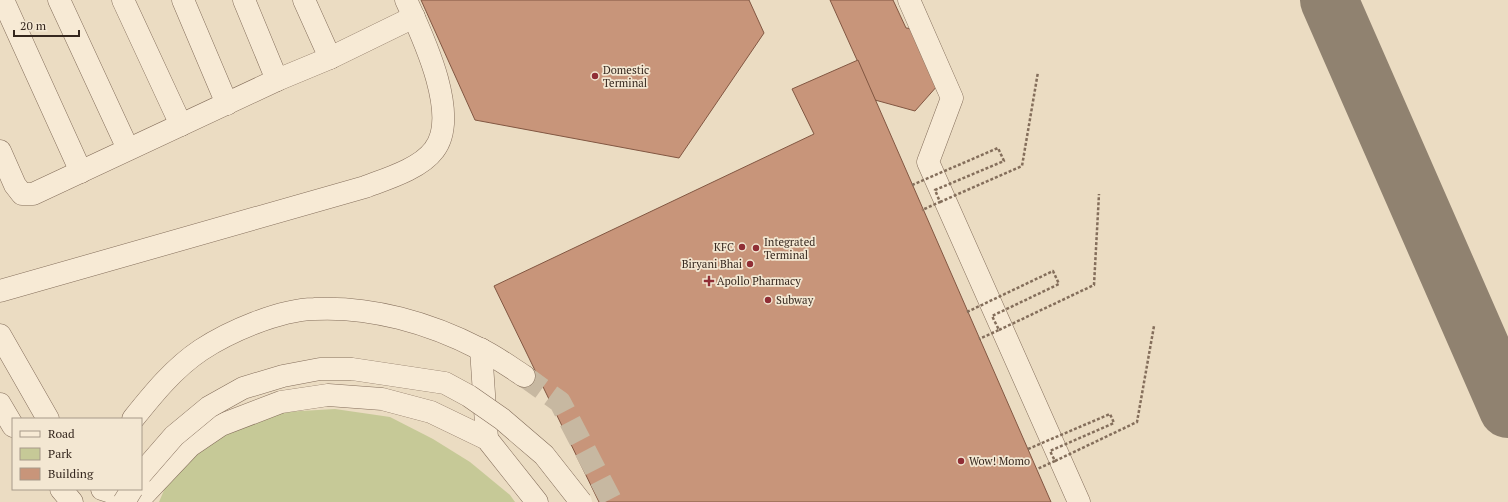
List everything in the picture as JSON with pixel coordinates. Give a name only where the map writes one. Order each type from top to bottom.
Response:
[{"type":"street","points":[[3,0],[81,172]]},
{"type":"street","points":[[59,0],[128,149]]},
{"type":"street","points":[[123,0],[180,125]]},
{"type":"street","points":[[183,0],[227,104]]},
{"type":"street","points":[[244,0],[277,80]]},
{"type":"street","points":[[304,0],[330,58]]},
{"type":"street","points":[[909,0],[952,98],[928,162],[1079,502]]},
{"type":"street","points":[[0,291],[365,187],[398,174],[424,160],[434,150],[442,135],[443,121],[439,88],[430,57],[410,8],[330,58],[277,80],[33,194],[22,194],[3,164]]},
{"type":"street","points":[[134,418],[163,383],[201,351],[240,329],[284,314],[313,309],[356,310],[419,324],[481,349],[524,376]]},
{"type":"street","points":[[0,335],[47,418]]},
{"type":"street","points":[[481,349],[487,439]]},
{"type":"street","points":[[142,473],[174,436],[209,407],[243,388],[283,376],[320,369],[352,369],[445,383],[469,396],[502,419],[544,455],[581,502]]},
{"type":"street","points":[[105,490],[138,502],[190,446],[221,426],[282,402],[328,395],[382,399],[431,412],[487,439],[537,502]]},
{"type":"street","points":[[0,404],[12,424]]},
{"type":"street","points":[[62,490],[72,502]]},
{"type":"street","points":[[93,490],[97,502]]},
{"type":"street","points":[[124,502],[131,490]]},
{"type":"path","points":[[922,210],[1022,166],[1038,72]]},
{"type":"path","points":[[912,185],[998,148],[1004,161],[935,190],[940,202]]},
{"type":"path","points":[[979,339],[1094,285],[1099,194]]},
{"type":"path","points":[[967,312],[1053,271],[1060,284],[992,316],[999,330]]},
{"type":"path","points":[[1037,469],[1055,462],[1137,422],[1154,326]]},
{"type":"path","points":[[1028,449],[1110,414],[1114,423],[1050,450],[1055,462]]},
{"type":"green space","points":[[335,409],[390,417],[433,439],[470,462],[510,495],[515,502],[159,502],[173,469],[240,424],[284,412]]},
{"type":"building","name":"Domestic Terminal","points":[[421,0],[749,0],[764,33],[679,158],[475,120]]},
{"type":"building","points":[[830,0],[893,0],[906,28],[929,31],[946,76],[915,111],[875,100]]},
{"type":"building","name":"Integrated Terminal","points":[[858,60],[1051,502],[599,502],[494,286],[814,134],[792,89]]},
{"type":"taxiway","points":[[1329,0],[1508,409]]},
{"type":"tunnel","points":[[524,376],[560,402],[612,502]]},
{"type":"place","name":"Domestic Terminal","points":[[595,76]]},
{"type":"place","name":"KFC","points":[[742,247]]},
{"type":"place","name":"Integrated Terminal","points":[[756,248]]},
{"type":"place","name":"Biryani Bhai","points":[[750,264]]},
{"type":"place","name":"Apollo Pharmacy","points":[[709,281]]},
{"type":"place","name":"Subway","points":[[768,300]]},
{"type":"place","name":"Wow! Momo","points":[[961,461]]}]
